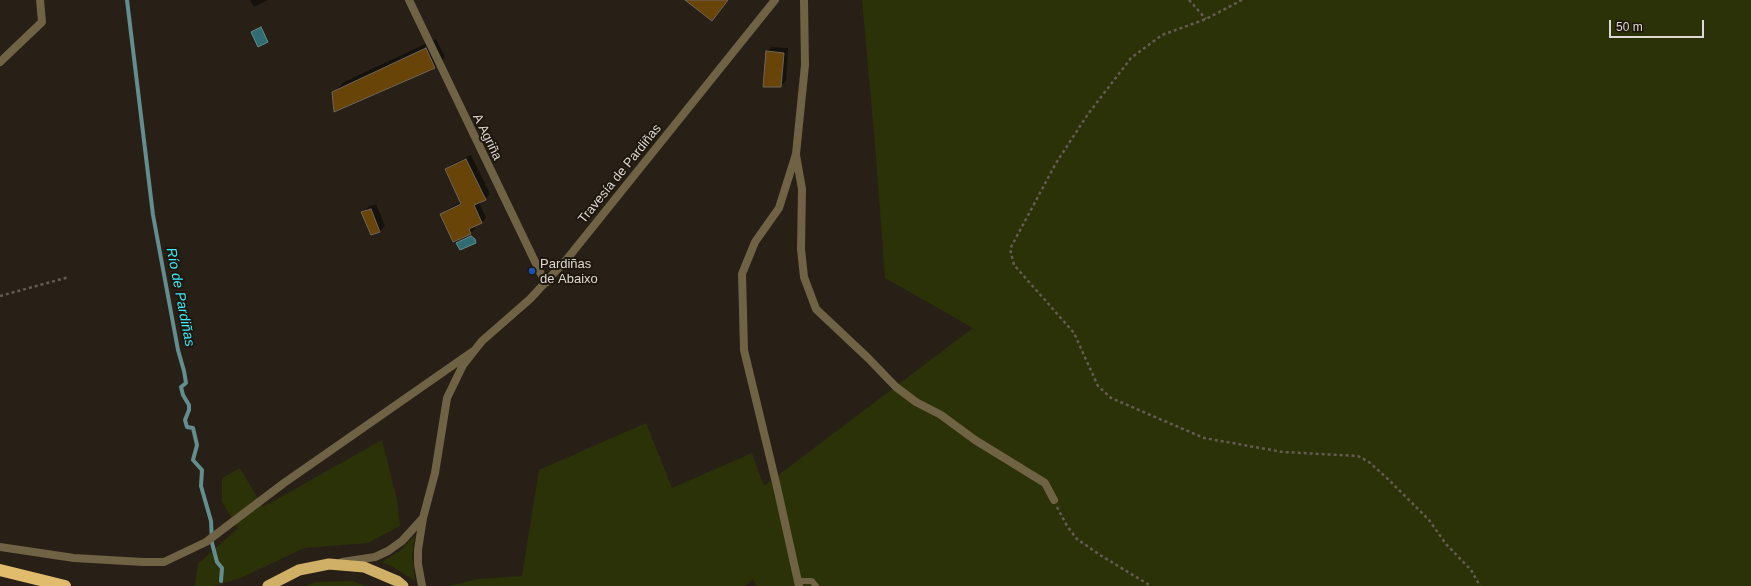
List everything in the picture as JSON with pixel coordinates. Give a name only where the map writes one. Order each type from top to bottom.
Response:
[{"type":"highway","points":[[268,586],[299,570],[329,564],[364,567],[397,581],[403,586]]},
{"type":"highway","points":[[0,570],[65,586]]},
{"type":"street","points":[[0,62],[42,22],[40,0]]},
{"type":"street","name":"A Agriña","points":[[409,0],[541,274],[547,282]]},
{"type":"street","name":"Travesía de Pardiñas","points":[[472,352],[492,331],[530,299],[575,250],[775,0]]},
{"type":"street","points":[[798,584],[777,486],[744,350],[742,274],[755,242],[778,208],[796,154],[805,65],[804,0]]},
{"type":"street","points":[[796,154],[802,189],[801,249],[804,277],[816,309],[868,358],[896,387],[916,402],[941,415],[974,440],[1045,483],[1054,500]]},
{"type":"street","points":[[422,586],[418,550],[423,518],[435,473],[440,434],[447,398],[456,376],[472,352]]},
{"type":"street","points":[[0,547],[74,558],[164,562],[206,542],[284,483],[472,352]]},
{"type":"street","points":[[329,564],[375,557],[388,551],[402,541],[423,518]]},
{"type":"lane","points":[[798,584],[812,581],[816,586]]},
{"type":"path","points":[[1189,0],[1206,19]]},
{"type":"path","points":[[1242,0],[1206,19],[1162,36],[1131,58],[1088,114],[1056,164],[1010,249],[1014,265],[1074,333],[1098,386],[1111,398],[1204,438],[1283,452],[1358,456],[1369,462],[1388,479],[1429,520],[1446,544],[1471,570],[1480,586]]},
{"type":"path","points":[[0,296],[69,277]]},
{"type":"path","points":[[1054,500],[1067,526],[1077,538],[1100,555],[1151,586]]},
{"type":"green space","points":[[862,0],[1751,0],[1751,586],[756,586],[753,579],[746,586],[449,586],[478,579],[522,576],[539,470],[646,423],[672,488],[752,453],[764,486],[973,328],[885,278]]},
{"type":"green space","points":[[382,440],[397,500],[400,526],[368,543],[304,548],[241,578],[214,586],[195,586],[198,564],[238,528],[222,502],[222,478],[240,468],[263,507]]},
{"type":"green space","points":[[415,535],[412,555],[415,581],[382,562],[400,551]]},
{"type":"green space","points":[[352,581],[366,586],[305,586],[317,582]]},
{"type":"water","points":[[261,27],[268,42],[258,47],[251,32]]},
{"type":"water","points":[[471,236],[475,239],[476,243],[460,250],[456,243]]},
{"type":"building","points":[[685,0],[728,0],[712,21]]},
{"type":"building","points":[[426,48],[435,68],[334,112],[332,92]]},
{"type":"building","points":[[766,51],[784,53],[781,87],[763,87]]},
{"type":"building","points":[[466,159],[486,200],[474,205],[482,223],[469,229],[471,234],[453,242],[440,214],[461,204],[445,169]]},
{"type":"building","points":[[371,209],[380,232],[371,235],[361,212]]},
{"type":"waterway","name":"Río de Pardiñas","points":[[127,0],[153,215],[178,350],[186,383],[181,387],[183,395],[189,405],[189,410],[185,420],[187,427],[193,428],[197,445],[193,460],[202,470],[201,486],[211,521],[212,543],[217,562],[222,568],[221,581]]},
{"type":"place","name":"Pardiñas de Abaixo","points":[[532,271]]}]
